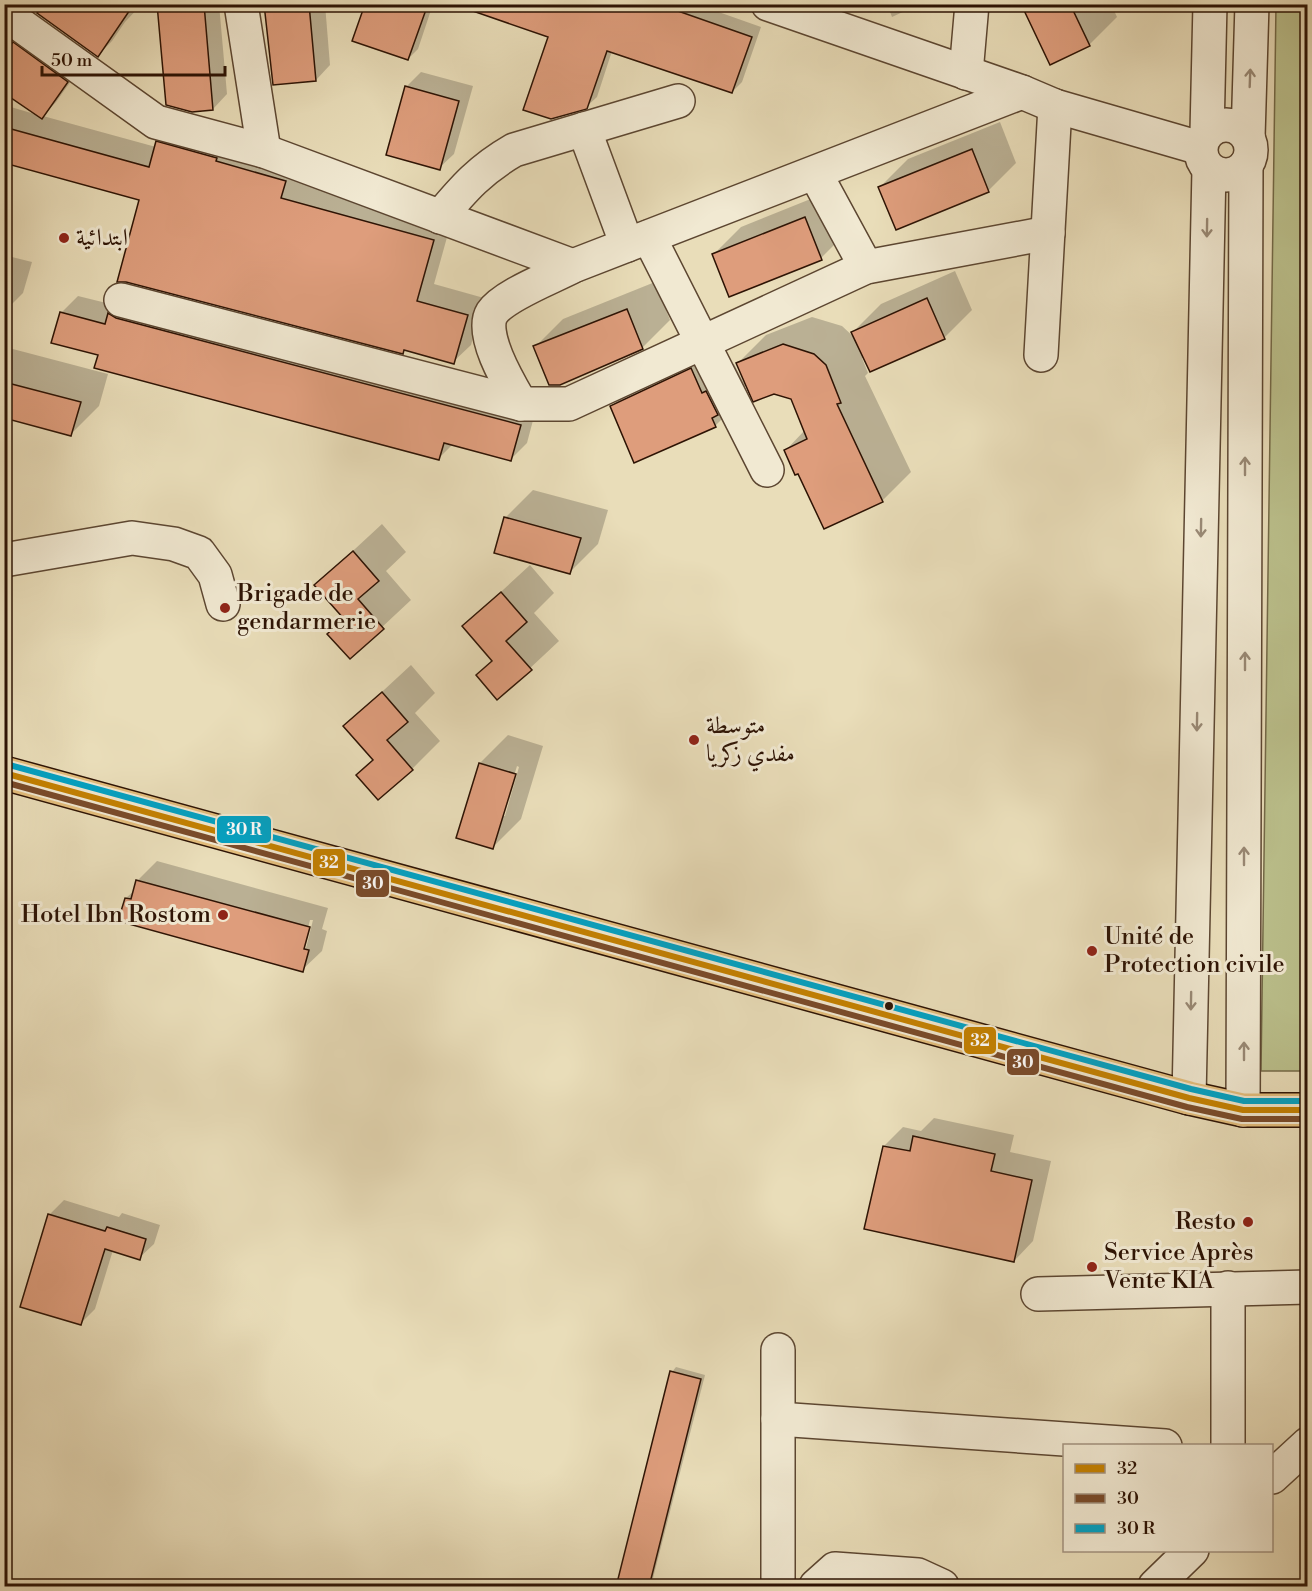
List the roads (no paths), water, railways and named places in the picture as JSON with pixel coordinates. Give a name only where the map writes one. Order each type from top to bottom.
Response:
[{"type":"main road","points":[[4,773],[1189,1098],[1243,1110],[1308,1110]]},
{"type":"street","points":[[8,4],[4,11],[156,122],[264,151],[573,266]]},
{"type":"street","points":[[242,4],[264,151]]},
{"type":"street","points":[[966,73],[972,4]]},
{"type":"street","points":[[1189,1098],[1205,150],[1210,4]]},
{"type":"street","points":[[1243,1110],[1247,151],[1252,4]]},
{"type":"street","points":[[780,7],[1022,92],[1054,106],[1205,150],[1224,176],[1240,171],[1247,151],[1243,131],[1229,124],[1213,127],[1205,150]]},
{"type":"street","points":[[521,404],[494,352],[490,334],[491,315],[503,301],[573,266],[1022,92]]},
{"type":"street","points":[[440,217],[471,180],[492,162],[514,150],[678,101]]},
{"type":"street","points":[[1041,355],[1054,106]]},
{"type":"street","points":[[584,129],[638,241],[702,342],[767,470]]},
{"type":"street","points":[[815,173],[866,267]]},
{"type":"street","points":[[121,300],[521,404],[569,404],[866,267],[1048,233]]},
{"type":"street","points":[[4,560],[132,538],[174,544],[198,553],[215,575],[223,604]]},
{"type":"street","points":[[1038,1294],[1308,1287]]},
{"type":"street","points":[[1228,1288],[1228,1444]]},
{"type":"street","points":[[778,1350],[778,1587]]},
{"type":"street","points":[[778,1419],[1136,1444]]},
{"type":"street","points":[[1273,1476],[1308,1444]]},
{"type":"street","points":[[1155,1587],[1191,1552]]},
{"type":"street","points":[[816,1587],[835,1569],[918,1575],[942,1587]]},
{"type":"place","name":"ابتدائية","points":[[64,238]]},
{"type":"place","name":"Brigade de gendarmerie","points":[[225,608]]},
{"type":"place","name":"متوسطة مفدي زكريا","points":[[694,740]]},
{"type":"place","name":"Hotel Ibn Rostom","points":[[223,915]]},
{"type":"place","name":"Unité de Protection civile","points":[[1092,951]]},
{"type":"place","name":"Resto","points":[[1248,1222]]},
{"type":"place","name":"Service Après Vente KIA","points":[[1092,1267]]}]
